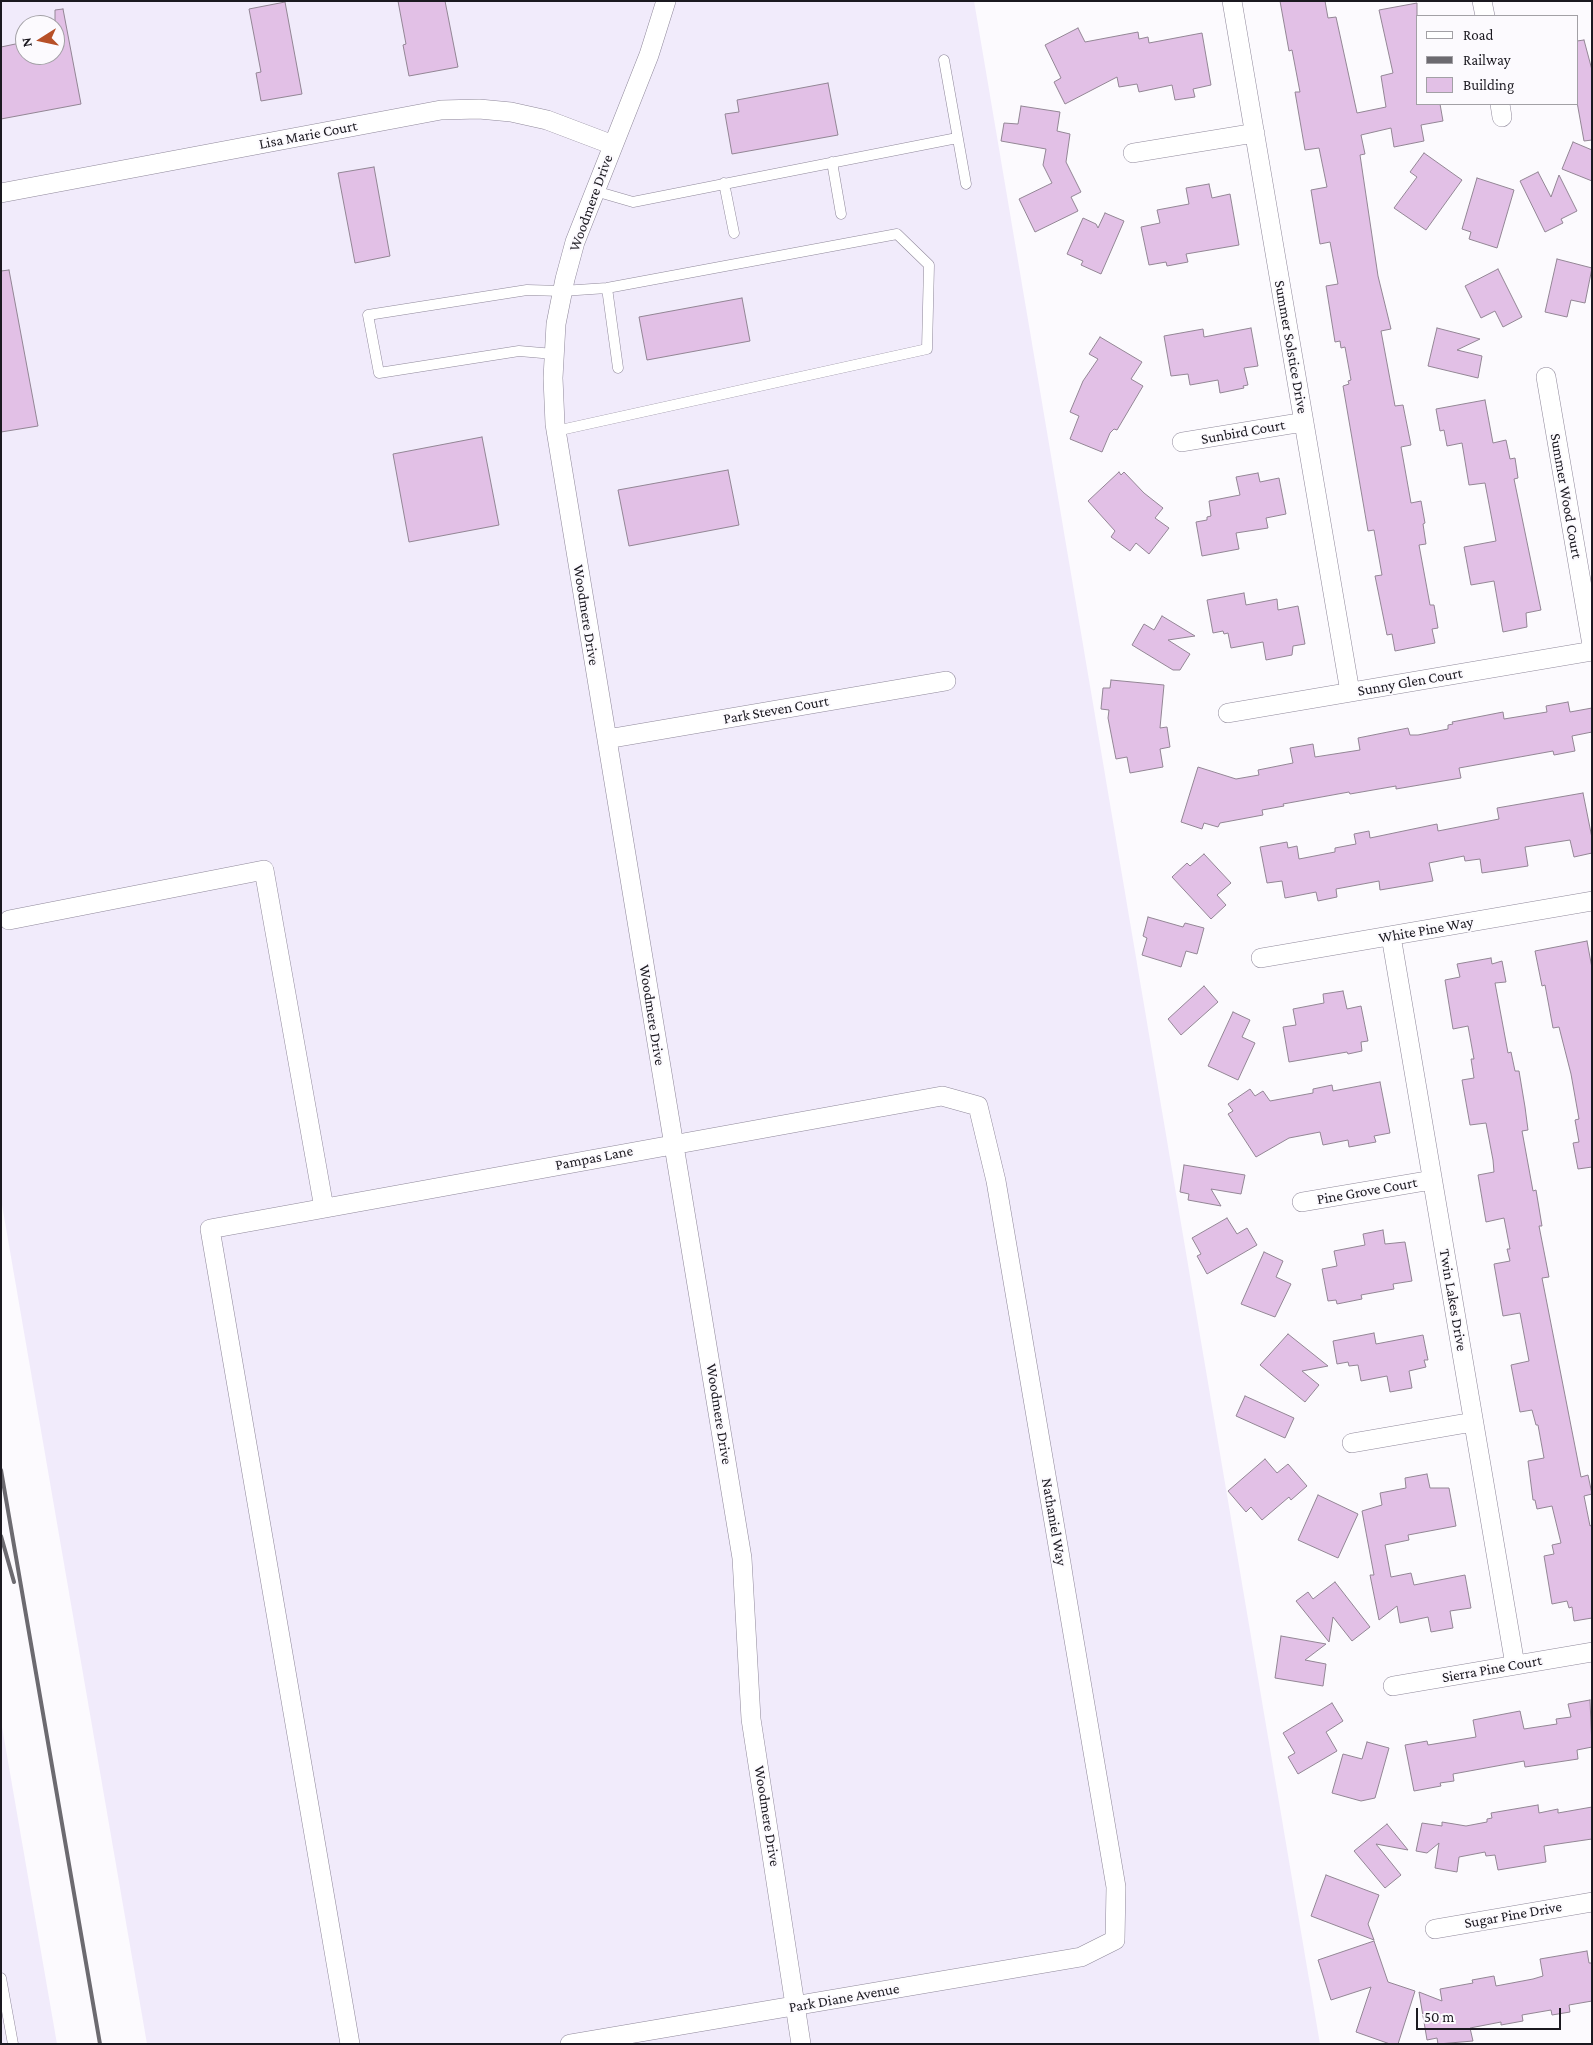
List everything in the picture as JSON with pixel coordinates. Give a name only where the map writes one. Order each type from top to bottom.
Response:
[{"type":"street","name":"Woodmere Drive","points":[[666,1],[649,55],[575,242],[562,292],[556,324],[554,354],[553,378],[556,431],[742,1558],[751,1719],[801,2044]]},
{"type":"street","name":"Summer Solstice Drive","points":[[1232,1],[1350,692]]},
{"type":"street","points":[[1482,1],[1485,15]]},
{"type":"street","name":"Lisa Marie Court","points":[[1,192],[442,110],[479,109],[511,112],[547,120],[613,145]]},
{"type":"street","points":[[1134,153],[1255,133]]},
{"type":"street","name":"Summer Wood Court","points":[[1546,377],[1592,645]]},
{"type":"street","name":"Sunbird Court","points":[[1182,442],[1304,422]]},
{"type":"street","name":"Sunny Glen Court","points":[[1228,713],[1592,651]]},
{"type":"street","name":"Park Steven Court","points":[[607,739],[946,681]]},
{"type":"street","points":[[10,920],[264,870],[324,1208]]},
{"type":"street","name":"White Pine Way","points":[[1261,958],[1592,901]]},
{"type":"street","name":"Twin Lakes Drive","points":[[1391,936],[1515,1665]]},
{"type":"street","name":"Pampas Lane","points":[[350,2044],[210,1229],[674,1143],[942,1096],[978,1106]]},
{"type":"street","name":"Nathaniel Way","points":[[978,1106],[996,1181],[1116,1887],[1115,1940]]},
{"type":"street","name":"Pine Grove Court","points":[[1302,1202],[1432,1180]]},
{"type":"street","points":[[1352,1442],[1473,1422]]},
{"type":"street","name":"Sierra Pine Court","points":[[1393,1686],[1592,1652]]},
{"type":"street","name":"Sugar Pine Drive","points":[[1435,1929],[1592,1902]]},
{"type":"street","name":"Park Diane Avenue","points":[[570,2044],[794,2007],[1081,1956],[1115,1940]]},
{"type":"lane","points":[[944,60],[966,184]]},
{"type":"lane","points":[[595,191],[633,202],[957,138]]},
{"type":"lane","points":[[832,162],[841,214]]},
{"type":"lane","points":[[724,183],[734,233]]},
{"type":"lane","points":[[554,354],[519,351],[379,373],[368,315],[527,290],[562,292],[607,288],[897,234],[929,266],[927,349],[556,431]]},
{"type":"lane","points":[[607,288],[618,368]]},
{"type":"lane","points":[[1,1978],[13,2044]]},
{"type":"shaded area","points":[[1,1],[974,1],[1320,2044],[147,2044],[1,1199]]},
{"type":"shaded area","points":[[1,1721],[57,2044],[1,2044]]},
{"type":"building","points":[[398,1],[445,1],[458,67],[409,76],[403,45],[406,44]]},
{"type":"building","points":[[1280,1],[1325,1],[1328,18],[1336,17],[1357,113],[1386,107],[1381,76],[1393,73],[1379,10],[1417,3],[1416,105],[1440,105],[1443,121],[1421,125],[1424,141],[1394,147],[1391,128],[1361,135],[1365,154],[1360,155],[1378,276],[1391,329],[1381,331],[1395,406],[1403,405],[1411,445],[1401,447],[1411,503],[1421,501],[1425,523],[1423,524],[1426,544],[1419,545],[1430,605],[1434,605],[1438,628],[1432,629],[1435,643],[1395,651],[1392,634],[1387,635],[1375,576],[1382,575],[1374,530],[1368,531],[1343,386],[1349,384],[1348,381],[1351,380],[1345,347],[1341,348],[1340,341],[1335,342],[1326,286],[1338,284],[1330,242],[1320,244],[1311,190],[1327,187],[1319,148],[1305,150],[1295,92],[1300,92],[1292,50],[1289,51]]},
{"type":"building","points":[[285,2],[302,94],[261,101],[256,73],[261,72],[249,9]]},
{"type":"building","points":[[63,9],[64,15],[55,15],[55,10]]},
{"type":"building","points":[[65,20],[81,104],[1,119],[1,47],[15,44],[15,65],[65,65]]},
{"type":"building","points":[[1078,28],[1085,42],[1138,32],[1139,39],[1148,37],[1149,43],[1202,33],[1211,85],[1193,89],[1195,97],[1175,100],[1172,85],[1139,92],[1137,84],[1119,87],[1117,77],[1065,104],[1054,82],[1061,78],[1045,45]]},
{"type":"building","points":[[1584,40],[1592,70],[1592,140],[1584,141],[1578,105],[1578,41]]},
{"type":"building","points":[[828,83],[838,135],[732,154],[725,114],[739,112],[737,100]]},
{"type":"building","points":[[1021,106],[1060,112],[1057,131],[1070,134],[1066,162],[1081,192],[1071,197],[1078,211],[1035,232],[1019,199],[1052,183],[1043,165],[1046,149],[1001,141],[1004,123],[1018,124]]},
{"type":"building","points":[[1573,142],[1592,150],[1592,181],[1562,169]]},
{"type":"building","points":[[1424,153],[1462,180],[1426,230],[1394,208],[1417,177],[1410,172]]},
{"type":"building","points":[[374,167],[390,256],[355,263],[338,173]]},
{"type":"building","points":[[1538,172],[1551,197],[1559,175],[1577,211],[1561,219],[1563,223],[1545,232],[1520,181]]},
{"type":"building","points":[[1477,178],[1514,190],[1497,248],[1469,239],[1471,232],[1462,229]]},
{"type":"building","points":[[1209,184],[1212,198],[1230,194],[1239,245],[1186,254],[1188,262],[1167,266],[1166,262],[1149,265],[1141,227],[1160,223],[1157,210],[1189,204],[1186,188]]},
{"type":"building","points":[[1105,213],[1124,221],[1101,274],[1081,265],[1083,261],[1067,254],[1083,218],[1096,224],[1098,228]]},
{"type":"building","points":[[1557,259],[1592,268],[1585,303],[1571,300],[1567,317],[1545,312]]},
{"type":"building","points":[[1498,269],[1522,317],[1503,327],[1495,311],[1481,318],[1465,286]]},
{"type":"building","points":[[9,270],[38,426],[1,432],[1,271]]},
{"type":"building","points":[[742,298],[750,341],[647,360],[639,317]]},
{"type":"building","points":[[1251,328],[1258,366],[1244,368],[1248,385],[1243,386],[1244,388],[1220,393],[1218,380],[1190,385],[1188,374],[1171,376],[1164,336],[1203,329],[1204,337]]},
{"type":"building","points":[[1437,328],[1480,339],[1457,350],[1482,356],[1478,378],[1428,366]]},
{"type":"building","points":[[1100,337],[1142,362],[1131,379],[1143,386],[1117,430],[1114,429],[1110,433],[1102,452],[1070,439],[1079,416],[1070,412],[1083,381],[1098,359],[1089,354]]},
{"type":"building","points":[[1485,400],[1493,443],[1506,440],[1510,459],[1515,458],[1518,478],[1514,479],[1541,610],[1526,613],[1527,627],[1503,632],[1494,581],[1471,585],[1464,547],[1496,541],[1485,483],[1469,485],[1462,443],[1447,446],[1444,430],[1440,431],[1436,409]]},
{"type":"building","points":[[482,437],[499,525],[409,542],[393,454]]},
{"type":"building","points":[[728,470],[739,525],[629,546],[618,490]]},
{"type":"building","points":[[1119,472],[1121,475],[1124,472],[1144,493],[1163,508],[1155,518],[1169,528],[1149,554],[1136,543],[1130,551],[1111,537],[1115,531],[1088,501]]},
{"type":"building","points":[[1258,473],[1260,482],[1279,478],[1286,514],[1266,518],[1268,528],[1236,533],[1239,549],[1202,556],[1196,522],[1207,520],[1207,517],[1211,516],[1209,501],[1240,495],[1236,477]]},
{"type":"building","points":[[1244,593],[1246,605],[1277,599],[1278,610],[1298,606],[1305,644],[1293,646],[1292,655],[1266,660],[1263,642],[1231,648],[1228,633],[1224,634],[1223,631],[1213,633],[1207,600]]},
{"type":"building","points":[[1162,616],[1195,636],[1168,640],[1190,654],[1180,670],[1173,670],[1132,645],[1144,624],[1154,630]]},
{"type":"building","points":[[1111,680],[1164,685],[1160,728],[1167,727],[1170,747],[1160,749],[1163,767],[1130,773],[1127,757],[1116,759],[1108,718],[1109,710],[1101,709],[1103,688],[1110,688]]},
{"type":"building","points":[[1568,702],[1570,712],[1592,708],[1592,732],[1572,736],[1575,751],[1554,755],[1553,751],[1459,768],[1461,778],[1396,789],[1396,786],[1350,794],[1349,792],[1283,804],[1284,806],[1262,810],[1263,815],[1220,823],[1218,827],[1204,823],[1202,829],[1181,822],[1198,767],[1236,779],[1259,775],[1258,770],[1293,763],[1290,748],[1313,744],[1315,757],[1360,750],[1358,738],[1408,728],[1410,735],[1418,735],[1448,729],[1448,725],[1453,724],[1452,722],[1503,712],[1504,719],[1547,712],[1546,706]]},
{"type":"building","points":[[1583,793],[1592,838],[1592,853],[1574,857],[1570,840],[1525,847],[1528,866],[1482,873],[1480,859],[1465,861],[1464,856],[1429,863],[1433,881],[1380,890],[1379,881],[1336,889],[1337,897],[1318,901],[1316,892],[1285,898],[1282,881],[1267,883],[1260,847],[1287,842],[1288,848],[1297,846],[1299,859],[1335,852],[1335,848],[1356,844],[1354,834],[1369,831],[1370,838],[1437,824],[1438,831],[1499,819],[1497,808]]},
{"type":"building","points":[[1204,854],[1231,883],[1217,895],[1226,905],[1211,919],[1172,877],[1187,863],[1190,866]]},
{"type":"building","points":[[1148,917],[1183,927],[1185,923],[1204,928],[1197,954],[1186,951],[1181,967],[1142,955],[1147,938],[1143,936]]},
{"type":"building","points":[[1587,941],[1592,968],[1592,1167],[1578,1169],[1573,1143],[1579,1142],[1575,1120],[1579,1119],[1571,1074],[1559,1027],[1553,1028],[1545,985],[1542,986],[1535,951]]},
{"type":"building","points":[[1491,958],[1492,964],[1502,961],[1506,982],[1495,983],[1508,1053],[1511,1052],[1515,1071],[1519,1071],[1525,1107],[1528,1130],[1522,1131],[1533,1191],[1536,1190],[1542,1226],[1539,1226],[1549,1277],[1542,1278],[1581,1477],[1588,1475],[1592,1494],[1584,1496],[1590,1526],[1592,1525],[1592,1618],[1574,1621],[1572,1607],[1569,1608],[1567,1601],[1552,1604],[1544,1556],[1554,1554],[1552,1545],[1561,1543],[1552,1506],[1537,1509],[1535,1500],[1533,1500],[1528,1461],[1544,1458],[1538,1425],[1536,1425],[1532,1410],[1520,1412],[1511,1365],[1529,1361],[1520,1313],[1503,1316],[1494,1264],[1510,1261],[1507,1249],[1510,1249],[1504,1218],[1486,1222],[1478,1175],[1494,1172],[1493,1160],[1486,1123],[1470,1125],[1462,1080],[1474,1078],[1471,1059],[1474,1059],[1468,1026],[1453,1029],[1445,980],[1460,977],[1457,964]]},
{"type":"building","points":[[1204,986],[1218,1002],[1181,1035],[1168,1019]]},
{"type":"building","points":[[1343,991],[1347,1009],[1361,1006],[1368,1041],[1361,1042],[1362,1051],[1289,1062],[1283,1027],[1296,1025],[1293,1009],[1324,1003],[1323,994]]},
{"type":"building","points":[[1233,1012],[1250,1020],[1242,1037],[1255,1043],[1238,1080],[1208,1066]]},
{"type":"building","points":[[1380,1082],[1390,1133],[1374,1136],[1376,1142],[1349,1147],[1348,1140],[1323,1145],[1320,1132],[1289,1138],[1256,1157],[1228,1114],[1233,1111],[1228,1104],[1250,1089],[1255,1096],[1263,1091],[1270,1101],[1313,1093],[1313,1089],[1332,1085],[1333,1091]]},
{"type":"building","points":[[1184,1165],[1245,1175],[1241,1194],[1211,1189],[1221,1206],[1188,1200],[1189,1194],[1180,1192]]},
{"type":"building","points":[[1227,1218],[1237,1234],[1247,1228],[1257,1245],[1207,1274],[1197,1256],[1201,1254],[1192,1238]]},
{"type":"building","points":[[1383,1230],[1385,1244],[1405,1242],[1412,1281],[1393,1284],[1394,1289],[1361,1295],[1362,1299],[1337,1304],[1336,1300],[1328,1301],[1322,1269],[1337,1266],[1334,1251],[1365,1245],[1363,1234]]},
{"type":"building","points":[[1264,1252],[1283,1261],[1276,1277],[1291,1284],[1275,1317],[1241,1304]]},
{"type":"building","points":[[1374,1333],[1376,1344],[1423,1335],[1428,1360],[1424,1360],[1426,1367],[1409,1371],[1412,1388],[1390,1392],[1387,1376],[1361,1381],[1358,1365],[1349,1366],[1348,1362],[1337,1364],[1333,1341]]},
{"type":"building","points":[[1288,1334],[1328,1366],[1302,1371],[1319,1385],[1305,1402],[1260,1365]]},
{"type":"building","points":[[1245,1396],[1294,1418],[1285,1438],[1236,1416]]},
{"type":"building","points":[[1265,1459],[1277,1473],[1288,1464],[1307,1486],[1291,1500],[1289,1497],[1262,1520],[1251,1507],[1246,1512],[1228,1491]]},
{"type":"building","points":[[1427,1474],[1430,1488],[1449,1488],[1456,1526],[1408,1535],[1409,1540],[1385,1545],[1391,1577],[1411,1573],[1414,1585],[1465,1575],[1471,1608],[1450,1611],[1453,1628],[1431,1632],[1428,1617],[1400,1623],[1397,1606],[1379,1620],[1370,1575],[1374,1575],[1362,1511],[1382,1505],[1380,1493],[1406,1488],[1405,1478]]},
{"type":"building","points":[[1318,1495],[1358,1514],[1338,1558],[1298,1540]]},
{"type":"building","points":[[1335,1582],[1370,1627],[1352,1641],[1333,1617],[1329,1642],[1296,1601],[1308,1592],[1313,1599]]},
{"type":"building","points":[[1281,1636],[1326,1644],[1305,1660],[1326,1664],[1323,1686],[1275,1678]]},
{"type":"building","points":[[1590,1700],[1592,1747],[1577,1750],[1578,1759],[1525,1767],[1524,1761],[1453,1774],[1454,1781],[1440,1783],[1441,1786],[1414,1791],[1405,1745],[1427,1741],[1428,1745],[1476,1737],[1473,1720],[1520,1711],[1524,1729],[1557,1724],[1556,1719],[1571,1717],[1568,1704]]},
{"type":"building","points":[[1332,1703],[1343,1721],[1326,1732],[1337,1751],[1298,1774],[1288,1757],[1295,1753],[1283,1733]]},
{"type":"building","points":[[1367,1742],[1389,1748],[1375,1798],[1361,1801],[1332,1793],[1343,1754],[1362,1759]]},
{"type":"building","points":[[1538,1805],[1539,1813],[1558,1809],[1558,1813],[1592,1807],[1592,1839],[1544,1846],[1546,1862],[1498,1870],[1495,1855],[1486,1856],[1485,1852],[1459,1857],[1457,1872],[1435,1868],[1439,1843],[1427,1853],[1416,1851],[1422,1823],[1442,1826],[1442,1822],[1466,1826],[1487,1822],[1487,1819],[1492,1818],[1491,1813]]},
{"type":"building","points":[[1387,1824],[1408,1850],[1376,1844],[1401,1875],[1385,1888],[1354,1851]]},
{"type":"building","points":[[1326,1875],[1379,1895],[1368,1924],[1374,1940],[1311,1916]]},
{"type":"building","points":[[1374,1941],[1388,1982],[1415,1991],[1398,2044],[1390,2044],[1356,2032],[1371,1987],[1331,2000],[1318,1960]]},
{"type":"building","points":[[1587,1951],[1589,1963],[1592,1963],[1592,2001],[1569,2005],[1570,2012],[1552,2015],[1551,2010],[1522,2015],[1523,2021],[1501,2025],[1501,2022],[1470,2028],[1473,2041],[1438,2044],[1437,2038],[1427,2040],[1419,1992],[1442,2001],[1440,1989],[1473,1983],[1472,1980],[1494,1976],[1496,1986],[1533,1979],[1543,1976],[1540,1959]]},
{"type":"railway","points":[[1,1470],[100,2044]]},
{"type":"railway","points":[[1,1536],[14,1582]]}]
